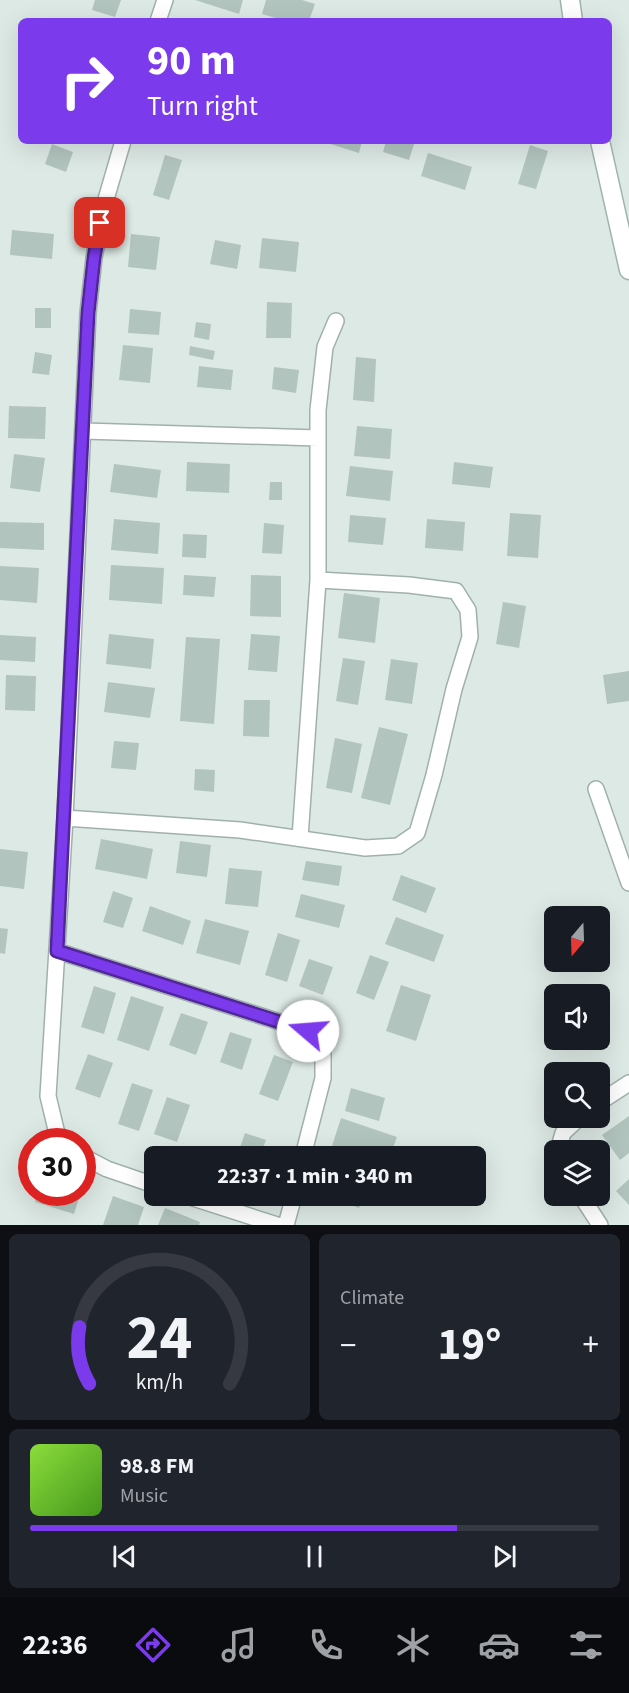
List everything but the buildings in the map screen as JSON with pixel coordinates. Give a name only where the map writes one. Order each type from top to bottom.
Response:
[{"type":"street","points":[[159,18],[165,0]]},
{"type":"street","points":[[570,0],[573,18]]},
{"type":"street","points":[[56,1128],[48,1096],[65,818],[88,313],[94,258],[104,206],[122,144]]},
{"type":"street","points":[[601,144],[629,270]]},
{"type":"street","points":[[300,838],[318,580],[318,410],[325,347],[336,321]]},
{"type":"street","points":[[84,430],[318,438]]},
{"type":"street","points":[[65,818],[240,830],[365,848],[398,846],[417,832],[434,775],[454,689],[470,638],[468,610],[456,591],[409,585],[318,580]]},
{"type":"street","points":[[596,789],[629,883]]},
{"type":"street","points":[[57,951],[308,1031],[322,1052],[323,1078],[306,1146]]},
{"type":"street","points":[[610,1095],[629,1083]]},
{"type":"street","points":[[96,1163],[144,1182]]},
{"type":"street","points":[[218,1206],[277,1225]]},
{"type":"street","points":[[286,1225],[291,1206]]},
{"type":"street","points":[[588,1206],[600,1225]]},
{"type":"route","points":[[100,223],[88,313],[72,681],[57,951],[308,1031]]}]
